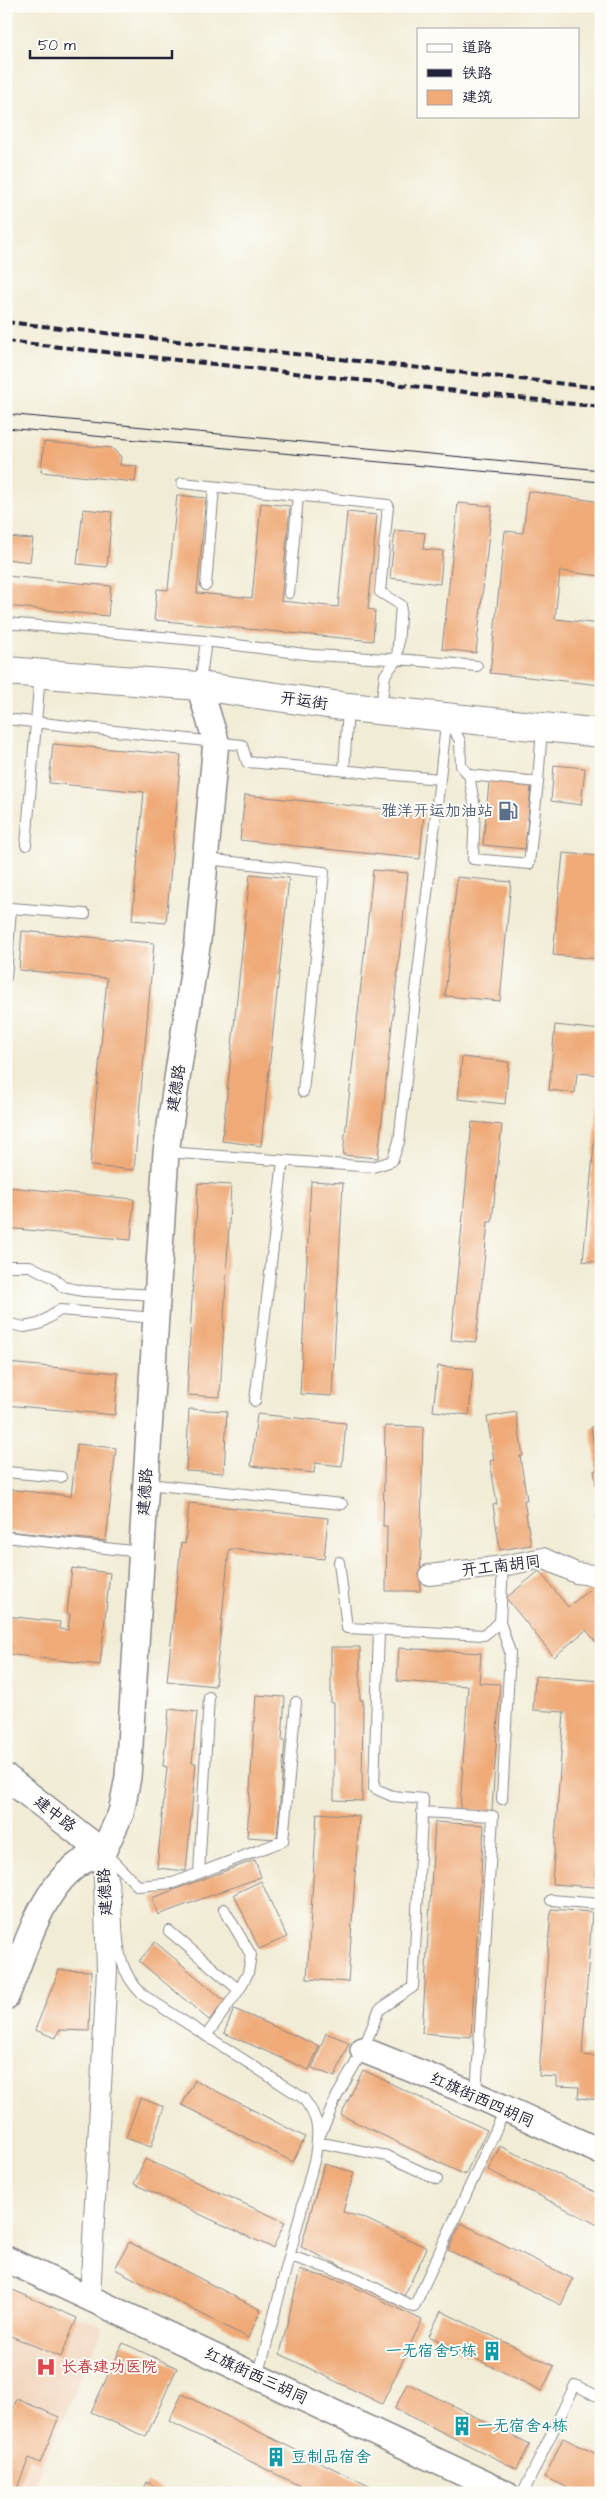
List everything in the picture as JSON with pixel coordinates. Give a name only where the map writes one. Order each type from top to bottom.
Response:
[{"type":"main road","name":"开运街","points":[[6,671],[199,686],[348,707],[601,733]]},
{"type":"street","name":"建德路","points":[[90,2298],[107,1970],[103,1852],[121,1813],[128,1777],[166,1152],[198,940],[216,741],[199,686]]},
{"type":"street","name":"开工南胡同","points":[[429,1575],[503,1566],[543,1558],[576,1573],[601,1576]]},
{"type":"street","name":"建中路","points":[[6,1777],[103,1852]]},
{"type":"street","points":[[6,1997],[44,1903],[58,1883],[76,1866],[103,1852]]},
{"type":"street","name":"红旗街西四胡同","points":[[363,2050],[476,2095],[505,2110],[601,2152]]},
{"type":"street","name":"红旗街西三胡同","points":[[6,2259],[505,2493]]},
{"type":"lane","points":[[182,483],[388,505],[380,592],[401,605],[397,659],[385,675],[381,710]]},
{"type":"lane","points":[[206,585],[214,486]]},
{"type":"lane","points":[[289,593],[298,496]]},
{"type":"lane","points":[[6,623],[206,641],[312,654],[477,666]]},
{"type":"lane","points":[[199,686],[206,641]]},
{"type":"lane","points":[[26,845],[40,674]]},
{"type":"lane","points":[[344,771],[348,707]]},
{"type":"lane","points":[[447,716],[460,741],[461,766],[469,775],[475,808],[473,858],[519,864],[529,864],[542,727]]},
{"type":"lane","points":[[166,1152],[373,1168],[392,1161],[399,1142],[447,716]]},
{"type":"lane","points":[[6,719],[242,745],[247,762],[440,779]]},
{"type":"lane","points":[[469,775],[538,782]]},
{"type":"lane","points":[[205,859],[324,872],[303,1092]]},
{"type":"lane","points":[[6,977],[11,908],[85,914]]},
{"type":"lane","points":[[255,1402],[283,1160]]},
{"type":"lane","points":[[6,1266],[30,1266],[54,1278],[63,1287],[156,1306]]},
{"type":"lane","points":[[6,1323],[24,1327],[39,1324],[60,1310],[156,1306]]},
{"type":"lane","points":[[6,1472],[61,1477]]},
{"type":"lane","points":[[146,1484],[342,1504]]},
{"type":"lane","points":[[6,1538],[141,1552]]},
{"type":"lane","points":[[339,1562],[347,1628],[484,1634],[500,1622]]},
{"type":"lane","points":[[502,1799],[510,1652],[500,1622],[503,1566]]},
{"type":"lane","points":[[317,2142],[337,2096],[363,2050],[379,2010],[413,1987],[423,1799],[392,1796],[374,1788],[379,1630]]},
{"type":"lane","points":[[199,1873],[209,1697]]},
{"type":"lane","points":[[103,1852],[138,1886],[173,1883],[283,1841],[296,1702]]},
{"type":"lane","points":[[422,1812],[493,1816],[476,2095]]},
{"type":"lane","points":[[103,1852],[116,1886],[120,1957],[131,1984],[144,1995],[303,2098],[313,2110],[318,2124],[317,2142],[258,2378]]},
{"type":"lane","points":[[550,1900],[601,1904]]},
{"type":"lane","points":[[206,2036],[239,1990],[248,1973],[251,1955],[224,1909]]},
{"type":"lane","points":[[169,1931],[239,1990]]},
{"type":"lane","points":[[290,2256],[348,2275],[414,2307],[505,2110]]},
{"type":"lane","points":[[317,2142],[387,2156],[437,2179]]},
{"type":"lane","points":[[523,2493],[575,2385],[598,2396],[601,2385]]},
{"type":"shaded area","name":"长春建功医院","points":[[6,2285],[103,2327],[31,2493],[6,2493]]},
{"type":"building","points":[[44,442],[112,448],[121,457],[120,465],[137,466],[135,482],[41,472]]},
{"type":"building","points":[[528,491],[601,502],[601,576],[560,571],[555,619],[601,624],[601,685],[490,673],[505,531],[523,533]]},
{"type":"building","points":[[177,495],[206,498],[197,593],[252,598],[261,503],[290,506],[281,601],[338,607],[347,512],[377,515],[368,609],[375,610],[373,641],[154,620],[157,589],[168,590]]},
{"type":"building","points":[[458,503],[492,506],[476,653],[442,649]]},
{"type":"building","points":[[83,509],[112,512],[107,567],[77,564]]},
{"type":"building","points":[[395,530],[425,533],[423,549],[443,551],[440,584],[390,578]]},
{"type":"building","points":[[6,537],[33,539],[30,562],[6,559]]},
{"type":"building","points":[[6,576],[111,586],[108,616],[6,606]]},
{"type":"building","points":[[53,744],[181,755],[166,923],[132,920],[144,792],[49,783]]},
{"type":"building","points":[[554,765],[585,768],[581,805],[551,801]]},
{"type":"building","name":"雅洋开运加油站","points":[[490,773],[532,777],[525,849],[483,845]]},
{"type":"building","points":[[245,795],[424,813],[420,859],[240,840]]},
{"type":"building","points":[[563,853],[601,856],[600,959],[553,955]]},
{"type":"building","points":[[373,870],[408,873],[378,1158],[343,1155]]},
{"type":"building","points":[[250,874],[289,878],[261,1146],[222,1141]]},
{"type":"building","points":[[457,877],[511,882],[500,1001],[445,996]]},
{"type":"building","points":[[22,931],[154,943],[134,1170],[90,1166],[107,978],[19,970]]},
{"type":"building","points":[[555,1025],[601,1030],[601,1075],[577,1073],[575,1093],[549,1090]]},
{"type":"building","points":[[462,1057],[509,1062],[505,1104],[458,1099]]},
{"type":"building","points":[[599,1091],[601,1091],[601,1263],[583,1261]]},
{"type":"building","points":[[472,1122],[502,1125],[492,1222],[488,1222],[476,1342],[451,1340]]},
{"type":"building","points":[[311,1181],[343,1183],[332,1396],[300,1394]]},
{"type":"building","points":[[198,1183],[231,1185],[220,1397],[187,1395]]},
{"type":"building","points":[[8,1187],[134,1199],[131,1240],[6,1228]]},
{"type":"building","points":[[6,1363],[118,1373],[115,1415],[6,1405]]},
{"type":"building","points":[[438,1366],[473,1369],[469,1415],[433,1411]]},
{"type":"building","points":[[189,1409],[227,1411],[224,1473],[186,1471]]},
{"type":"building","points":[[516,1412],[523,1456],[520,1456],[527,1500],[524,1500],[531,1545],[500,1550],[493,1505],[497,1504],[490,1461],[494,1460],[487,1417]]},
{"type":"building","points":[[257,1414],[346,1423],[342,1466],[315,1463],[314,1473],[251,1466]]},
{"type":"building","points":[[601,1425],[600,1509],[594,1471],[597,1470],[591,1427]]},
{"type":"building","points":[[385,1426],[423,1427],[420,1591],[386,1591],[387,1526],[383,1526]]},
{"type":"building","points":[[77,1444],[116,1448],[106,1541],[6,1531],[6,1489],[71,1496]]},
{"type":"building","points":[[189,1503],[328,1518],[324,1559],[229,1549],[215,1686],[167,1681],[181,1543],[185,1544]]},
{"type":"building","points":[[596,1515],[601,1515],[601,1535],[600,1535]]},
{"type":"building","points":[[72,1568],[110,1573],[100,1665],[6,1654],[6,1616],[60,1622],[59,1629],[68,1630],[70,1614],[67,1614]]},
{"type":"building","points":[[539,1571],[568,1607],[596,1584],[601,1590],[601,1648],[586,1630],[554,1657],[506,1598]]},
{"type":"building","points":[[331,1647],[360,1647],[360,1700],[363,1700],[362,1801],[334,1800],[334,1703],[331,1703]]},
{"type":"building","points":[[399,1648],[481,1653],[479,1683],[500,1684],[492,1811],[460,1809],[468,1686],[397,1681]]},
{"type":"building","points":[[535,1676],[601,1681],[601,1799],[595,1887],[552,1884],[564,1712],[533,1710]]},
{"type":"building","points":[[256,1695],[285,1697],[282,1740],[285,1740],[277,1839],[247,1837]]},
{"type":"building","points":[[169,1709],[197,1712],[192,1763],[196,1763],[186,1871],[157,1868],[167,1767],[163,1766]]},
{"type":"building","points":[[317,1813],[359,1816],[348,1982],[307,1979]]},
{"type":"building","points":[[435,1822],[484,1825],[471,2037],[422,2033]]},
{"type":"building","points":[[255,1860],[261,1877],[158,1915],[152,1898]]},
{"type":"building","points":[[6,1868],[10,1881],[6,1890]]},
{"type":"building","points":[[261,1881],[287,1937],[259,1949],[234,1894]]},
{"type":"building","points":[[551,1909],[592,1912],[582,2055],[601,2057],[601,2100],[578,2098],[579,2087],[557,2086],[557,2077],[539,2076]]},
{"type":"building","points":[[155,1942],[225,2001],[209,2020],[139,1961]]},
{"type":"building","points":[[59,1970],[91,1971],[89,2031],[59,2030],[56,2038],[35,2030]]},
{"type":"building","points":[[234,2009],[319,2046],[309,2070],[224,2033]]},
{"type":"building","points":[[326,2033],[349,2042],[335,2077],[312,2068]]},
{"type":"building","points":[[363,2070],[487,2130],[465,2175],[341,2115]]},
{"type":"building","points":[[195,2080],[305,2137],[293,2162],[182,2105]]},
{"type":"building","points":[[140,2098],[164,2107],[151,2147],[126,2138]]},
{"type":"building","points":[[500,2146],[601,2195],[601,2219],[598,2225],[488,2170]]},
{"type":"building","points":[[145,2159],[285,2222],[273,2248],[134,2184]]},
{"type":"building","points":[[324,2164],[354,2172],[343,2212],[364,2218],[427,2248],[404,2296],[301,2247]]},
{"type":"building","points":[[461,2223],[573,2279],[561,2305],[448,2250]]},
{"type":"building","points":[[129,2242],[261,2310],[248,2338],[115,2269]]},
{"type":"building","points":[[300,2270],[344,2282],[422,2320],[382,2404],[280,2354]]},
{"type":"building","points":[[6,2287],[77,2318],[61,2357],[6,2334]]},
{"type":"building","name":"一无宿舍5栋","points":[[441,2311],[554,2366],[542,2391],[429,2336]]},
{"type":"building","points":[[123,2343],[177,2368],[146,2437],[91,2412]]},
{"type":"building","name":"一无宿舍4栋","points":[[407,2383],[530,2444],[517,2469],[395,2409]]},
{"type":"building","name":"豆制品宿舍","points":[[182,2394],[383,2493],[314,2493],[169,2421]]},
{"type":"building","points":[[17,2399],[59,2417],[40,2463],[29,2458],[15,2493],[6,2493],[6,2425]]},
{"type":"building","points":[[563,2438],[601,2456],[601,2493],[579,2493],[545,2477]]},
{"type":"building","points":[[147,2482],[168,2493],[142,2493]]},
{"type":"tram line","points":[[6,414],[601,470]]},
{"type":"tram line","points":[[6,428],[601,482]]},
{"type":"railway","points":[[6,322],[601,388]]},
{"type":"railway","points":[[6,341],[601,407]]},
{"type":"place","name":"雅洋开运加油站","points":[[508,811]]},
{"type":"place","name":"一无宿舍5栋","points":[[492,2351]]},
{"type":"place","name":"长春建功医院","points":[[46,2367]]},
{"type":"place","name":"一无宿舍4栋","points":[[462,2426]]},
{"type":"place","name":"豆制品宿舍","points":[[276,2457]]}]
